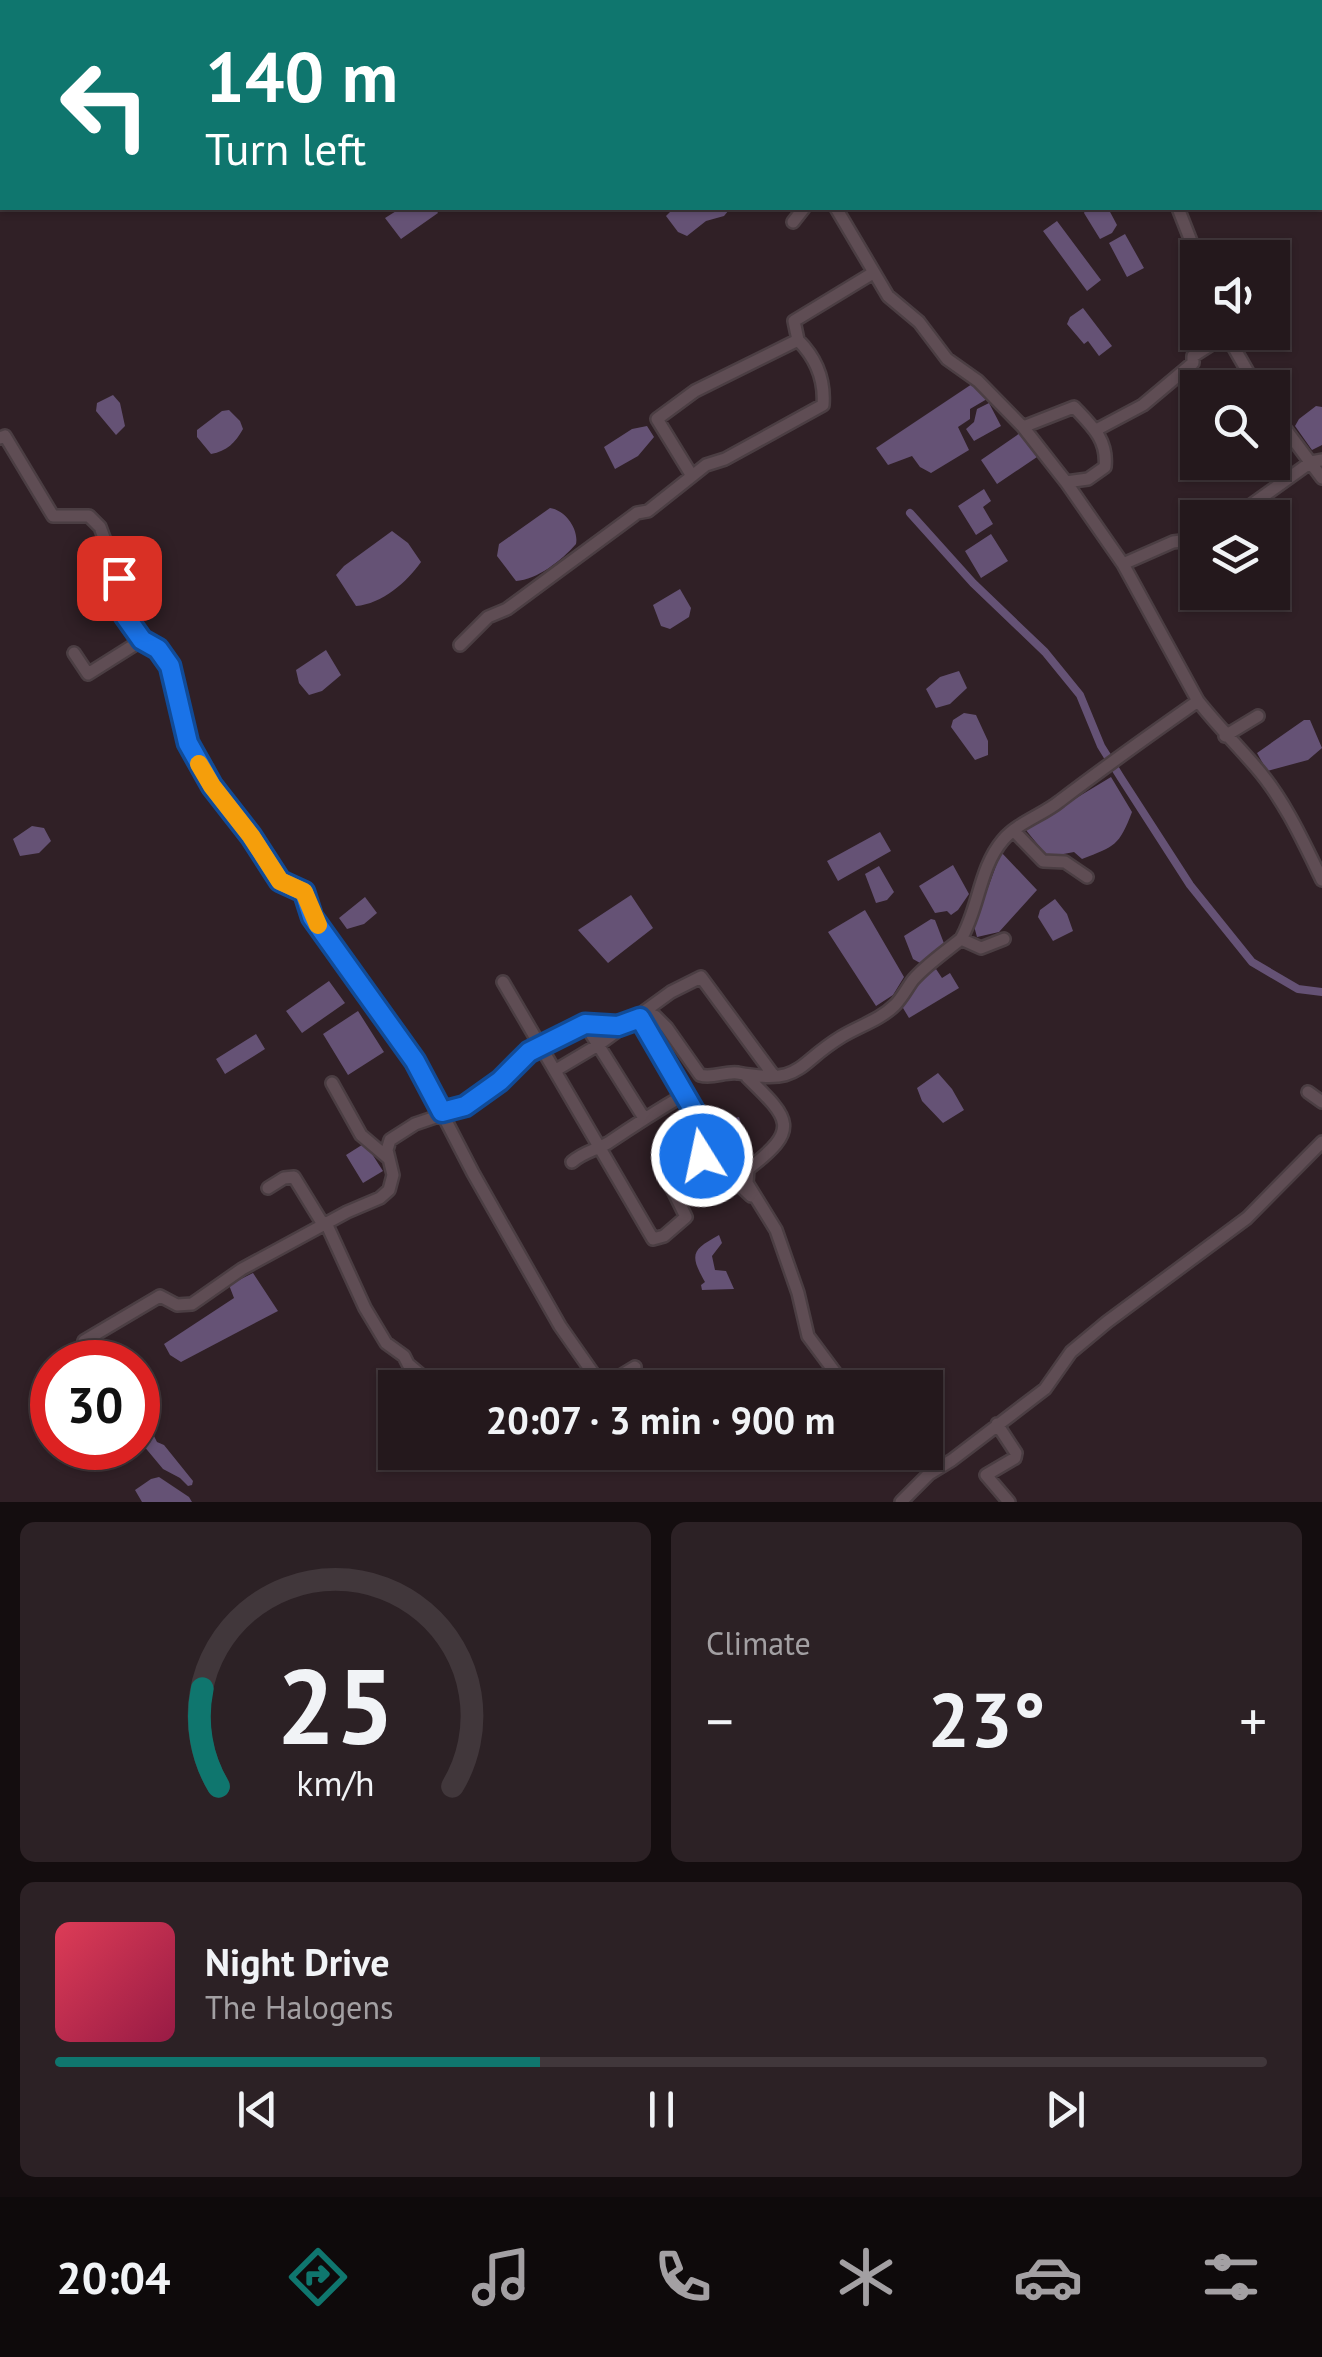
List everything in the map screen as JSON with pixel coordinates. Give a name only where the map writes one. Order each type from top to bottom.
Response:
[{"type":"street","points":[[793,222],[802,210]]},
{"type":"street","points":[[837,210],[888,296],[919,322],[948,359],[978,381],[1023,427],[1066,482],[1123,564],[1198,701],[1256,767],[1295,824],[1322,880]]},
{"type":"street","points":[[1179,210],[1191,240]]},
{"type":"street","points":[[460,644],[488,617],[507,609],[706,466],[726,459],[823,405],[824,388],[812,354],[798,340],[794,320],[874,273]]},
{"type":"street","points":[[692,476],[656,419],[696,391],[798,340]]},
{"type":"street","points":[[1096,430],[1143,405],[1193,363],[1193,356],[1202,350]]},
{"type":"street","points":[[1023,427],[1074,407],[1096,430],[1107,450],[1105,468],[1088,479],[1066,482]]},
{"type":"street","points":[[1290,432],[1317,461],[1322,478]]},
{"type":"street","points":[[0,438],[5,436],[53,516],[90,516],[100,527],[119,578],[125,616],[142,640],[158,649],[170,666],[188,743],[212,786],[280,881],[304,892],[312,917],[415,1061],[536,1285],[595,1376],[606,1384],[635,1367]]},
{"type":"street","points":[[1260,500],[1317,461]]},
{"type":"street","points":[[1123,564],[1180,541]]},
{"type":"street","points":[[74,653],[88,674],[142,640]]},
{"type":"street","points":[[86,1340],[160,1296],[177,1305],[192,1304],[242,1268],[369,1204],[389,1190],[393,1175],[388,1158],[390,1140],[442,1112],[465,1106],[500,1081],[529,1052],[585,1024],[618,1026],[654,1016],[668,1028],[700,1075],[707,1077],[798,1072],[840,1037],[867,1025],[895,1005],[915,978],[960,939],[969,926],[992,856],[1005,837],[1198,701]]},
{"type":"street","points":[[1225,736],[1258,716]]},
{"type":"street","points":[[1014,831],[1044,861],[1065,862],[1088,877]]},
{"type":"street","points":[[960,939],[981,948],[1004,940]]},
{"type":"street","points":[[556,1070],[671,992],[701,977],[774,1076]]},
{"type":"street","points":[[503,982],[653,1239],[664,1236],[686,1217],[660,1166],[696,1150],[717,1177],[734,1180],[757,1203]]},
{"type":"street","points":[[635,1020],[705,1130],[700,1147],[702,1156]]},
{"type":"street","points":[[585,1024],[644,1118]]},
{"type":"street","points":[[747,1077],[780,1112],[785,1129],[780,1142],[748,1169],[747,1183],[776,1230],[808,1336],[833,1370]]},
{"type":"street","points":[[332,1084],[362,1135],[388,1158]]},
{"type":"street","points":[[1308,1092],[1322,1102]]},
{"type":"street","points":[[572,1162],[684,1095]]},
{"type":"street","points":[[901,1502],[918,1483],[1045,1389],[1071,1352],[1107,1322],[1248,1218],[1322,1142]]},
{"type":"street","points":[[268,1188],[294,1177],[326,1223],[364,1308],[386,1343],[415,1370]]},
{"type":"street","points":[[997,1424],[1016,1453],[1015,1458],[986,1475],[1009,1502]]},
{"type":"shaded area","points":[[398,210],[438,213],[401,239],[385,218]]},
{"type":"shaded area","points":[[672,210],[729,210],[687,236],[678,232],[666,216]]},
{"type":"shaded area","points":[[1109,210],[1117,225],[1100,239],[1084,213]]},
{"type":"shaded area","points":[[1057,221],[1101,280],[1087,291],[1043,231]]},
{"type":"shaded area","points":[[1125,234],[1144,268],[1127,277],[1109,243]]},
{"type":"shaded area","points":[[1083,308],[1112,346],[1099,356],[1067,324]]},
{"type":"shaded area","points":[[975,382],[987,399],[970,409],[970,419],[958,427],[969,450],[931,473],[912,456],[888,465],[876,448]]},
{"type":"shaded area","points":[[113,395],[120,403],[125,426],[116,435],[96,411],[97,403]]},
{"type":"shaded area","points":[[989,403],[1001,426],[974,441],[966,429],[974,422],[977,409]]},
{"type":"shaded area","points":[[1316,406],[1322,407],[1322,445],[1312,450],[1295,426]]},
{"type":"shaded area","points":[[229,410],[243,429],[230,446],[211,454],[197,437],[197,430]]},
{"type":"shaded area","points":[[647,426],[654,437],[638,456],[615,469],[604,447],[632,429]]},
{"type":"shaded area","points":[[1020,433],[1037,457],[997,484],[981,460]]},
{"type":"shaded area","points":[[984,489],[991,501],[983,507],[993,524],[976,535],[958,506]]},
{"type":"shaded area","points":[[550,508],[570,521],[576,544],[549,568],[516,581],[497,556],[499,544]]},
{"type":"shaded area","points":[[392,531],[408,543],[421,562],[393,591],[356,606],[336,575]]},
{"type":"shaded area","points":[[991,534],[1008,561],[981,578],[965,551]]},
{"type":"shaded area","points":[[680,589],[691,608],[689,617],[670,629],[661,626],[653,605]]},
{"type":"shaded area","points":[[326,650],[341,675],[322,691],[309,695],[299,683],[296,670]]},
{"type":"shaded area","points":[[959,671],[967,688],[950,704],[936,708],[926,689],[940,677]]},
{"type":"shaded area","points":[[964,713],[976,715],[988,741],[988,755],[975,760],[951,727],[953,720]]},
{"type":"shaded area","points":[[1304,720],[1310,720],[1322,748],[1308,760],[1267,771],[1257,753]]},
{"type":"shaded area","points":[[1111,777],[1132,812],[1119,838],[1082,859],[1074,852],[1048,857],[1025,829]]},
{"type":"shaded area","points":[[32,826],[44,828],[51,841],[39,853],[20,856],[13,839]]},
{"type":"shaded area","points":[[880,832],[891,851],[838,881],[827,861]]},
{"type":"shaded area","points":[[1001,852],[1037,890],[999,932],[977,937],[974,926]]},
{"type":"shaded area","points":[[953,865],[969,894],[951,915],[947,911],[935,913],[919,886]]},
{"type":"shaded area","points":[[879,866],[894,892],[887,900],[876,903],[865,874]]},
{"type":"shaded area","points":[[631,895],[653,928],[608,963],[578,930]]},
{"type":"shaded area","points":[[365,897],[377,913],[364,924],[347,929],[339,918]]},
{"type":"shaded area","points":[[1055,899],[1067,914],[1073,931],[1053,941],[1038,917],[1040,910]]},
{"type":"shaded area","points":[[865,910],[904,977],[893,995],[876,1006],[828,932]]},
{"type":"shaded area","points":[[935,920],[945,946],[920,963],[913,959],[904,936]]},
{"type":"shaded area","points":[[936,969],[942,978],[950,973],[959,988],[909,1018],[900,1003],[919,980]]},
{"type":"shaded area","points":[[329,981],[345,1003],[302,1033],[286,1011]]},
{"type":"shaded area","points":[[358,1011],[384,1052],[348,1075],[323,1034]]},
{"type":"shaded area","points":[[256,1034],[265,1049],[225,1074],[216,1059]]},
{"type":"shaded area","points":[[938,1073],[964,1110],[943,1123],[922,1101],[917,1088]]},
{"type":"shaded area","points":[[739,1117],[751,1158],[737,1169],[724,1167],[707,1146],[730,1119]]},
{"type":"shaded area","points":[[365,1143],[383,1171],[363,1183],[346,1155]]},
{"type":"shaded area","points":[[719,1235],[722,1243],[712,1256],[715,1270],[726,1271],[734,1289],[702,1290],[705,1282],[696,1254]]},
{"type":"shaded area","points":[[253,1273],[278,1311],[181,1362],[170,1355],[164,1344],[234,1298],[229,1285]]},
{"type":"shaded area","points":[[160,1443],[193,1481],[192,1485],[188,1486],[163,1469]]},
{"type":"shaded area","points":[[159,1477],[192,1502],[142,1502],[135,1490]]},
{"type":"waterway","points":[[910,513],[973,583],[1045,652],[1080,695],[1101,746],[1121,778],[1190,885],[1252,962],[1298,989],[1322,992]]},
{"type":"slow traffic","points":[[199,764],[280,881],[304,892],[318,925]]},
{"type":"route","points":[[119,578],[125,616],[142,640],[158,649],[170,666],[188,743],[212,786],[280,881],[304,892],[312,917],[425,1076],[442,1112],[465,1106],[500,1081],[529,1052],[585,1024],[618,1026],[640,1018],[705,1130],[700,1147],[702,1156]]}]
